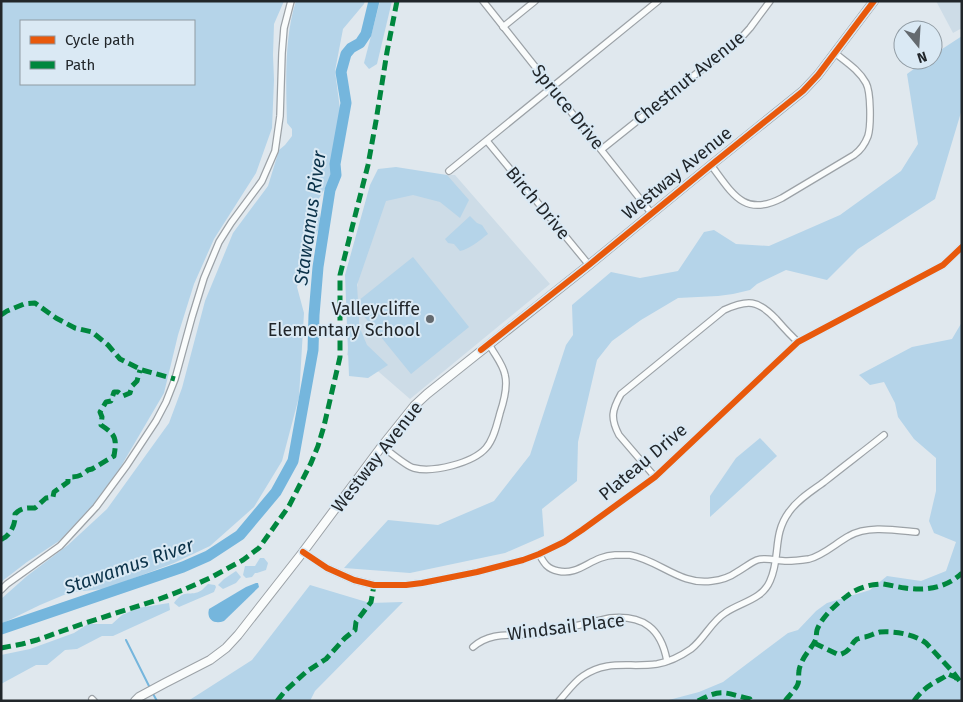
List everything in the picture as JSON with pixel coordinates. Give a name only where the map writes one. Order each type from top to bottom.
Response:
[{"type":"street","points":[[1,590],[60,546],[96,507],[128,466],[156,422],[166,402],[176,379],[204,278],[219,242],[262,181],[276,151],[280,116],[284,28],[291,1]]},
{"type":"street","name":"Spruce Drive","points":[[483,1],[652,214]]},
{"type":"street","points":[[503,27],[535,1]]},
{"type":"street","points":[[449,170],[658,1]]},
{"type":"street","name":"Chestnut Avenue","points":[[602,149],[741,38],[770,1]]},
{"type":"street","name":"Westway Avenue","points":[[135,701],[139,697],[210,660],[226,648],[304,552],[414,406],[803,91],[818,75],[874,1]]},
{"type":"street","points":[[711,165],[740,200],[750,205],[764,206],[782,198],[860,150],[870,129],[868,87],[858,72],[835,53]]},
{"type":"street","name":"Birch Drive","points":[[487,141],[589,265]]},
{"type":"street","name":"Plateau Drive","points":[[304,552],[327,568],[354,580],[388,586],[422,583],[468,574],[518,562],[539,554],[564,542],[655,477],[798,342],[943,265],[962,247]]},
{"type":"street","points":[[655,477],[616,429],[613,418],[614,405],[621,394],[724,310],[736,304],[758,304],[766,309],[798,342]]},
{"type":"street","points":[[382,446],[412,467],[423,469],[463,462],[478,455],[487,447],[493,436],[502,407],[506,384],[505,373],[489,344]]},
{"type":"street","points":[[559,701],[581,677],[595,669],[613,664],[658,664],[684,654],[698,644],[717,619],[726,612],[757,597],[764,591],[773,575],[779,531],[793,506],[884,435]]},
{"type":"street","points":[[539,554],[546,566],[551,570],[563,572],[577,570],[602,557],[630,555],[683,578],[704,582],[728,577],[758,560],[787,561],[812,558],[848,536],[864,530],[916,532]]},
{"type":"street","name":"Windsail Place","points":[[473,647],[495,636],[534,634],[622,617],[639,620],[653,629],[663,644],[667,661]]},
{"type":"shaded area","points":[[1,1],[284,1],[274,24],[272,128],[256,173],[214,239],[194,284],[178,335],[164,393],[120,468],[92,506],[59,541],[1,582]]},
{"type":"shaded area","points":[[296,1],[365,1],[343,29],[335,71],[340,109],[332,176],[317,202],[321,222],[297,287],[304,313],[299,397],[282,461],[254,507],[210,546],[174,563],[105,589],[71,592],[1,624],[1,599],[27,576],[68,545],[107,509],[169,423],[182,388],[205,301],[233,233],[268,186],[279,150],[292,136],[292,129],[287,123],[286,93],[289,30]]},
{"type":"shaded area","points":[[380,1],[392,1],[377,64],[369,69],[364,63]]},
{"type":"shaded area","points":[[936,1],[962,1],[962,28],[953,33]]},
{"type":"shaded area","points":[[962,36],[962,109],[935,199],[858,249],[827,280],[786,270],[757,284],[750,290],[718,296],[678,298],[641,320],[612,341],[597,360],[578,442],[577,481],[542,509],[544,536],[505,553],[410,573],[344,568],[388,520],[438,525],[494,501],[530,455],[566,345],[573,335],[572,305],[611,272],[640,278],[678,271],[704,232],[714,230],[736,244],[769,246],[840,215],[901,171],[918,144],[907,74],[912,70],[943,70],[943,48]]},
{"type":"shaded area","points":[[396,167],[447,175],[469,200],[460,218],[440,202],[413,195],[386,201],[357,285],[358,301],[413,257],[469,327],[411,374],[359,310],[359,326],[367,345],[388,365],[368,378],[349,376],[345,275],[370,185],[378,169]]},
{"type":"shaded area","name":"Valleycliffe Elementary School","points":[[387,174],[455,175],[550,284],[410,399],[372,366],[347,355],[366,227]]},
{"type":"shaded area","points":[[470,216],[482,225],[488,234],[460,251],[454,244],[448,243],[445,239]]},
{"type":"shaded area","points":[[962,322],[962,701],[665,701],[699,692],[723,682],[788,633],[798,630],[816,611],[827,603],[870,590],[887,576],[921,581],[946,571],[956,542],[934,533],[929,521],[936,491],[936,458],[914,439],[898,417],[895,403],[884,382],[870,385],[859,375],[912,347],[952,339]]},
{"type":"shaded area","points":[[760,438],[777,456],[710,517],[710,496],[736,458]]},
{"type":"shaded area","points":[[260,558],[264,558],[268,563],[266,570],[246,578],[243,575],[245,566],[255,566]]},
{"type":"shaded area","points":[[236,571],[241,577],[236,583],[223,589],[218,585],[224,579]]},
{"type":"shaded area","points":[[208,584],[215,585],[214,592],[179,607],[174,603],[181,595],[198,592]]},
{"type":"shaded area","points":[[310,585],[370,603],[403,602],[315,691],[310,701],[188,701],[252,660]]},
{"type":"shaded area","points":[[169,603],[170,610],[113,636],[102,636],[77,649],[65,650],[47,665],[36,665],[1,684],[1,655],[30,649],[74,633],[88,624],[112,624],[122,615],[138,608]]},
{"type":"water","points":[[258,583],[259,587],[224,621],[215,622],[210,619],[209,609]]},
{"type":"waterway","name":"Stawamus River","points":[[1,629],[183,567],[208,556],[240,535],[276,492],[293,461],[313,350],[318,267],[330,190],[336,175],[335,164],[346,103],[341,72],[346,54],[351,48],[360,43],[366,34],[374,1]]},
{"type":"waterway","points":[[126,640],[150,688]]},
{"type":"waterway","points":[[152,692],[157,701]]},
{"type":"marked path","points":[[1,648],[37,640],[157,600],[210,578],[243,560],[259,548],[289,506],[318,446],[340,357],[340,275],[368,165],[397,1]]},
{"type":"marked path","points":[[1,315],[24,304],[35,303],[56,318],[75,328],[92,332],[108,345],[120,359],[142,370],[175,379]]},
{"type":"marked path","points":[[1,540],[10,532],[14,525],[15,514],[20,510],[35,508],[46,498],[53,497],[54,492],[68,482],[68,479],[71,477],[78,476],[114,456],[115,441],[112,434],[101,425],[102,417],[100,412],[106,402],[111,401],[114,392],[118,392],[123,396],[130,393],[132,386],[137,381],[140,370]]},
{"type":"marked path","points":[[785,701],[798,684],[800,667],[815,641],[819,625],[830,611],[851,593],[864,587],[878,584],[902,588],[928,589],[949,582],[962,573]]},
{"type":"marked path","points":[[277,701],[285,691],[306,672],[326,659],[355,630],[356,622],[371,602],[374,585]]},
{"type":"marked path","points":[[814,643],[839,655],[847,651],[857,639],[878,632],[910,635],[926,643],[962,684]]},
{"type":"marked path","points":[[914,701],[924,690],[948,674],[957,679]]},
{"type":"marked path","points":[[698,701],[718,693],[750,699],[751,701]]},
{"type":"cycle path","points":[[481,350],[803,91],[818,75],[874,1]]},
{"type":"cycle path","points":[[303,552],[327,568],[354,580],[374,585],[422,583],[477,572],[539,554],[564,542],[655,477],[798,342],[943,265],[962,247]]},
{"type":"place","name":"Valleycliffe Elementary School","points":[[430,319]]}]
